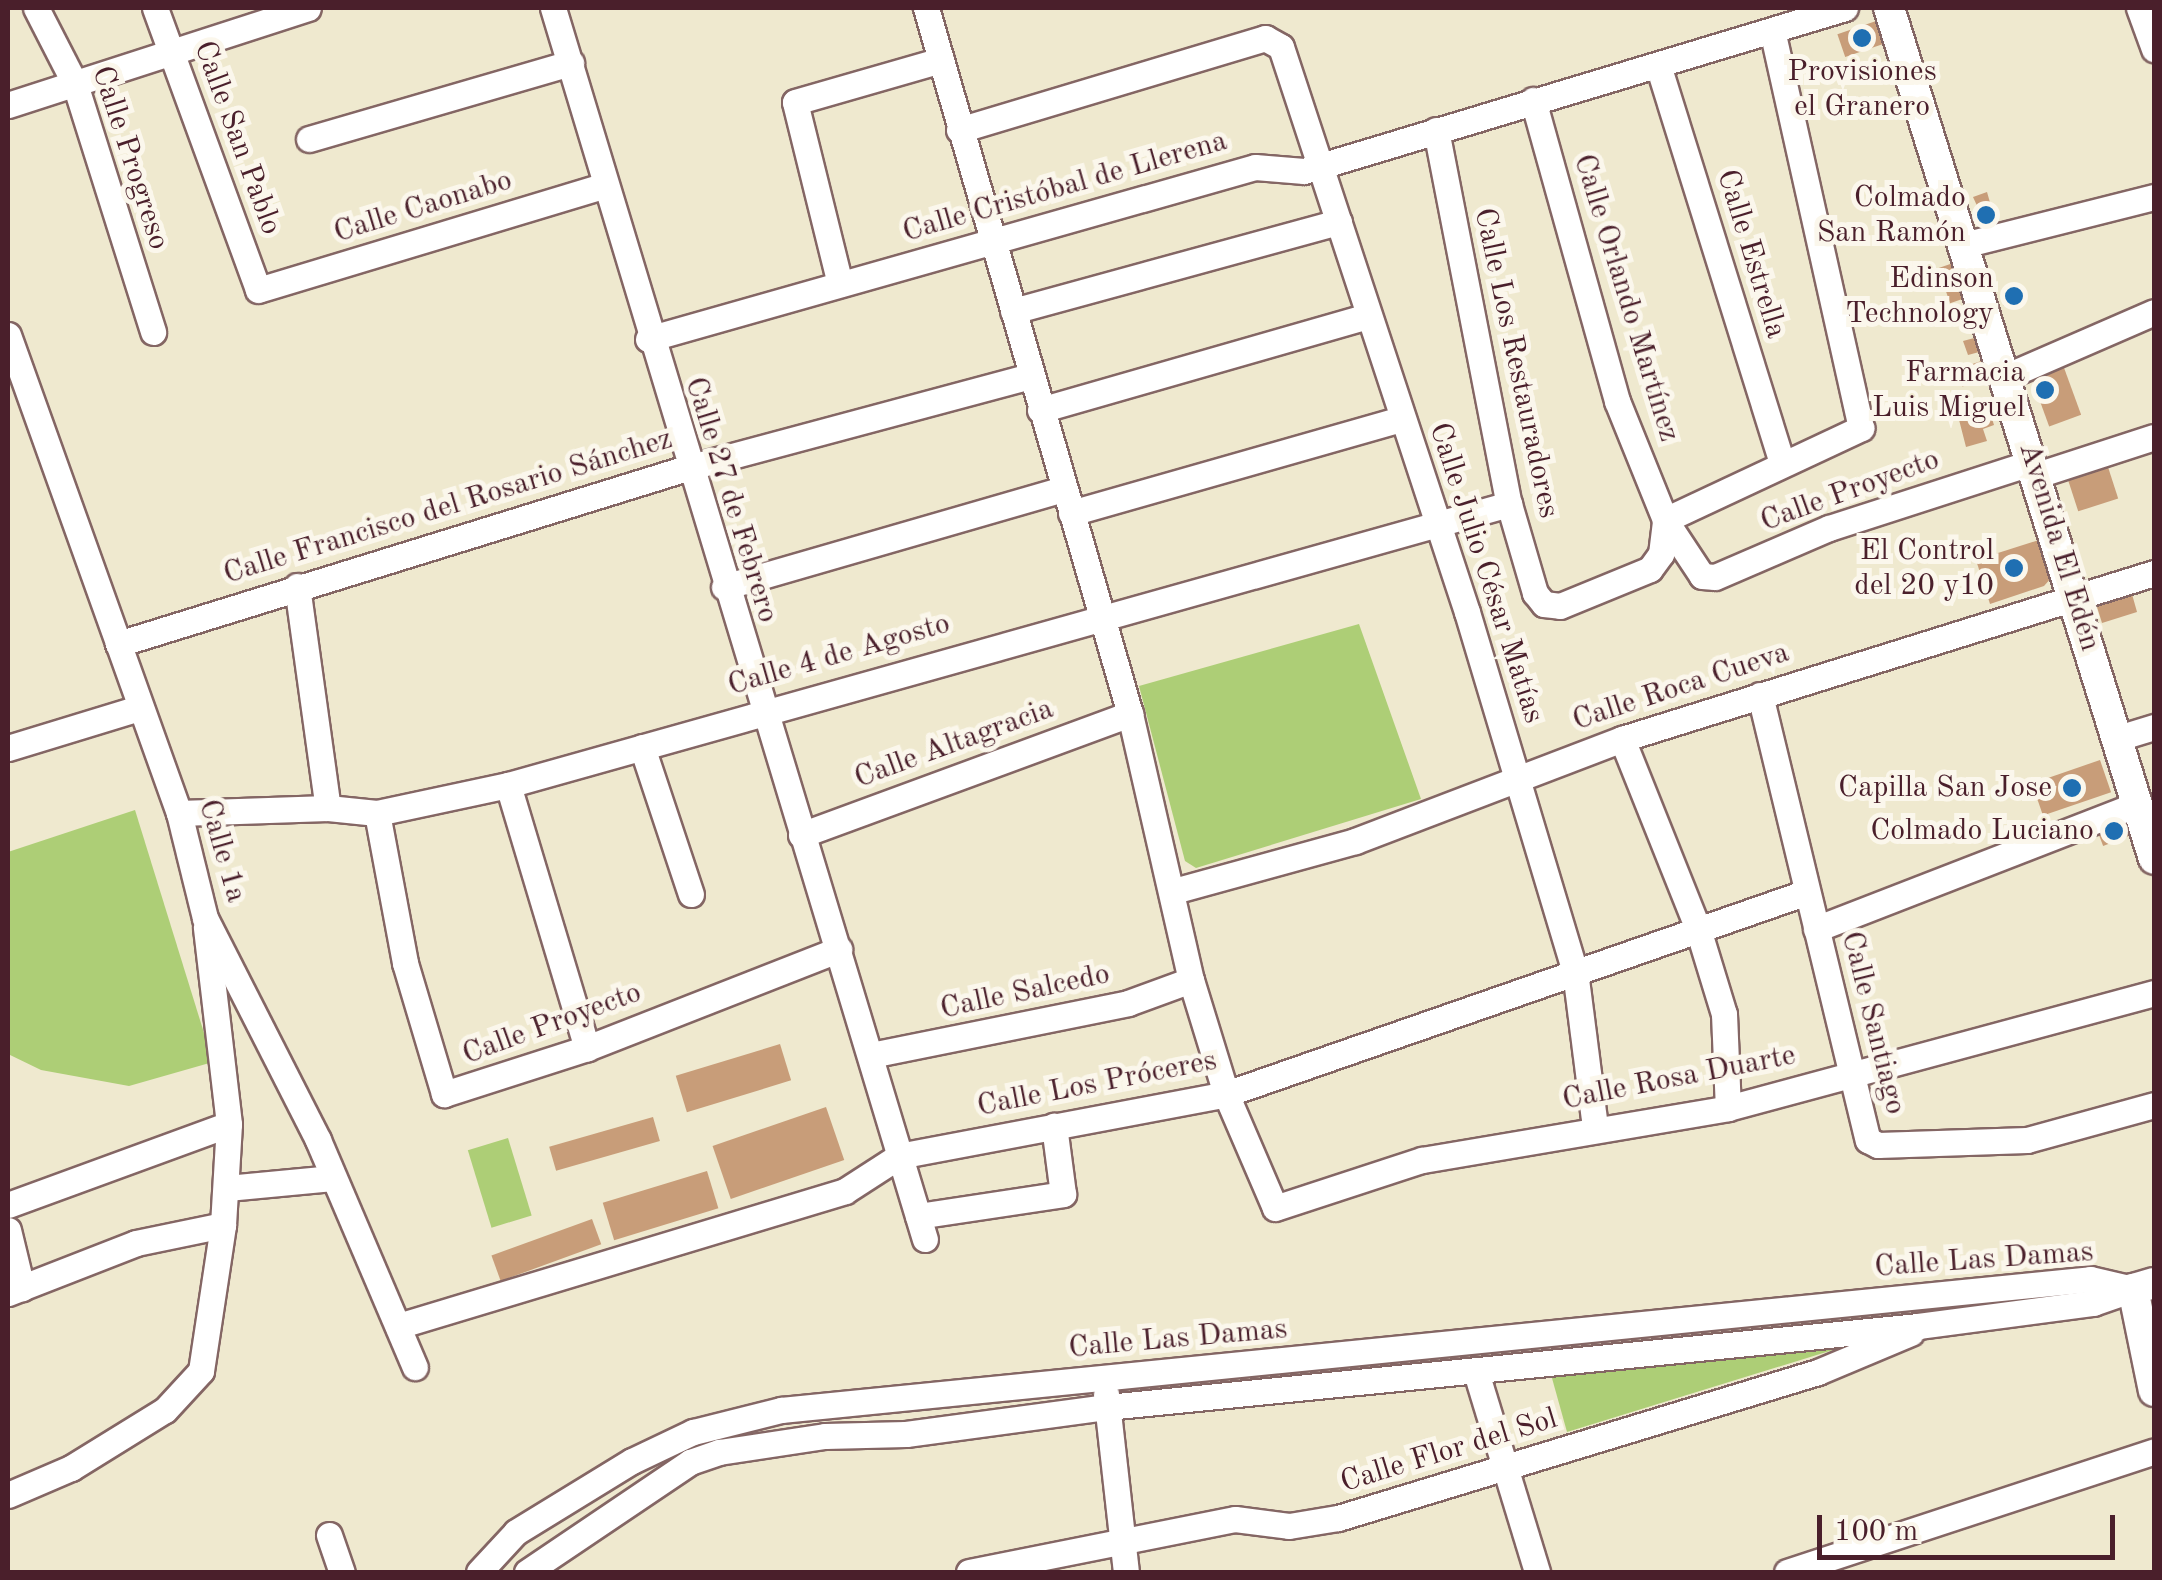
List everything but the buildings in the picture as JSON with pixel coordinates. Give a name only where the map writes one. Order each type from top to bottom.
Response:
[{"type":"street","name":"Calle Progreso","points":[[36,8],[75,84],[152,332]]},
{"type":"street","name":"Calle San Pablo","points":[[155,8],[258,290]]},
{"type":"street","points":[[8,105],[171,49],[308,8]]},
{"type":"street","name":"Calle 27 de Febrero","points":[[553,8],[648,339],[921,1228],[1063,1194],[1054,1126]]},
{"type":"street","points":[[926,8],[1130,714],[1174,890],[1191,980],[1226,1094]]},
{"type":"street","name":"Calle Cristóbal de Llerena","points":[[648,339],[1255,167],[1280,172],[1322,165],[1844,8]]},
{"type":"street","name":"Avenida El Edén","points":[[1890,8],[2154,859]]},
{"type":"street","points":[[2140,8],[2154,49]]},
{"type":"street","points":[[1665,520],[1782,463],[1855,435],[1862,418],[1772,31]]},
{"type":"street","name":"Calle Julio César Matías","points":[[960,130],[1264,38],[1281,47],[1438,524],[1575,972],[1595,1128]]},
{"type":"street","points":[[840,284],[795,102],[942,60]]},
{"type":"street","points":[[309,139],[571,63]]},
{"type":"street","name":"Calle Estrella","points":[[1658,65],[1782,463]]},
{"type":"street","name":"Calle Orlando Martínez","points":[[1533,100],[1618,401],[1665,520],[1693,566]]},
{"type":"street","name":"Calle Los Restauradores","points":[[1436,130],[1509,504],[1544,604],[1560,606],[1638,578],[1661,554],[1665,520]]},
{"type":"street","name":"Calle Caonabo","points":[[258,290],[606,185]]},
{"type":"street","points":[[1966,244],[2154,197]]},
{"type":"street","points":[[1012,311],[1339,222]]},
{"type":"street","points":[[2007,376],[2154,312]]},
{"type":"street","points":[[1040,410],[1368,316]]},
{"type":"street","name":"Calle 1a","points":[[8,335],[179,813],[205,918],[333,1178],[416,1367]]},
{"type":"street","name":"Calle Francisco del Rosario Sánchez","points":[[118,644],[687,468],[1030,376]]},
{"type":"street","points":[[724,587],[1402,420]]},
{"type":"street","name":"Calle Proyecto","points":[[1693,566],[1715,577],[1829,528],[2154,438]]},
{"type":"street","name":"Calle 4 de Agosto","points":[[179,813],[328,808],[376,813],[508,786],[762,709],[1509,504]]},
{"type":"street","name":"Calle Roca Cueva","points":[[1174,890],[1372,836],[1516,776],[1622,739],[2074,594],[2154,573]]},
{"type":"street","points":[[297,586],[328,808]]},
{"type":"street","name":"Calle Santiago","points":[[1760,696],[1864,1129],[1878,1146],[2027,1140],[2154,1105]]},
{"type":"street","points":[[9,744],[139,708]]},
{"type":"street","name":"Calle Altagracia","points":[[801,835],[1130,714]]},
{"type":"street","points":[[2118,738],[2154,727]]},
{"type":"street","points":[[1622,739],[1698,928],[1724,1014],[1728,1108]]},
{"type":"street","points":[[642,747],[691,894]]},
{"type":"street","points":[[508,786],[587,1048]]},
{"type":"street","points":[[1816,929],[2138,804]]},
{"type":"street","name":"Calle Proyecto","points":[[376,813],[406,963],[444,1094],[587,1048],[838,949]]},
{"type":"street","name":"Calle Los Próceres","points":[[398,1326],[845,1191],[899,1156],[1226,1094],[1807,892]]},
{"type":"street","points":[[8,1494],[71,1468],[164,1410],[201,1371],[223,1225],[229,1124],[205,918]]},
{"type":"street","name":"Calle Salcedo","points":[[871,1055],[1128,1004],[1191,980]]},
{"type":"street","name":"Calle Rosa Duarte","points":[[1226,1094],[1275,1208],[1422,1160],[1728,1108],[2154,994]]},
{"type":"street","points":[[8,1205],[229,1124]]},
{"type":"street","points":[[227,1188],[333,1178]]},
{"type":"street","points":[[8,1230],[15,1291],[136,1243],[223,1225]]},
{"type":"street","name":"Calle Las Damas","points":[[480,1572],[516,1532],[582,1488],[693,1432],[782,1410],[2090,1279],[2144,1286]]},
{"type":"street","points":[[2144,1286],[2154,1391]]},
{"type":"street","name":"Calle Las Damas","points":[[527,1572],[592,1524],[704,1456],[824,1436],[906,1434],[1107,1407],[1934,1324],[2093,1303],[2144,1286]]},
{"type":"street","name":"Calle Flor del Sol","points":[[969,1572],[1235,1519],[1289,1526],[1338,1518],[1818,1372],[1934,1324]]},
{"type":"street","points":[[1290,1362],[1293,1390]]},
{"type":"street","points":[[1476,1372],[1537,1572]]},
{"type":"street","points":[[1104,1377],[1126,1572]]},
{"type":"street","points":[[693,1432],[704,1456]]},
{"type":"street","points":[[1787,1572],[2154,1451]]},
{"type":"street","points":[[330,1534],[342,1572]]},
{"type":"green space","points":[[1359,624],[1421,799],[1196,868],[1185,861],[1139,686]]},
{"type":"green space","points":[[135,810],[213,1062],[129,1086],[41,1070],[8,1054],[8,852]]},
{"type":"green space","points":[[508,1138],[532,1215],[492,1228],[468,1150]]},
{"type":"green space","points":[[1849,1345],[1567,1432],[1550,1371]]},
{"type":"place","name":"Provisiones el Granero","points":[[1862,38]]},
{"type":"place","name":"Colmado San Ramón","points":[[1986,215]]},
{"type":"place","name":"Edinson Technology","points":[[2014,296]]},
{"type":"place","name":"Farmacia Luis Miguel","points":[[2045,390]]},
{"type":"place","name":"El Control del 20 y10","points":[[2014,568]]},
{"type":"place","name":"Capilla San Jose","points":[[2072,788]]},
{"type":"place","name":"Colmado Luciano","points":[[2114,831]]}]
